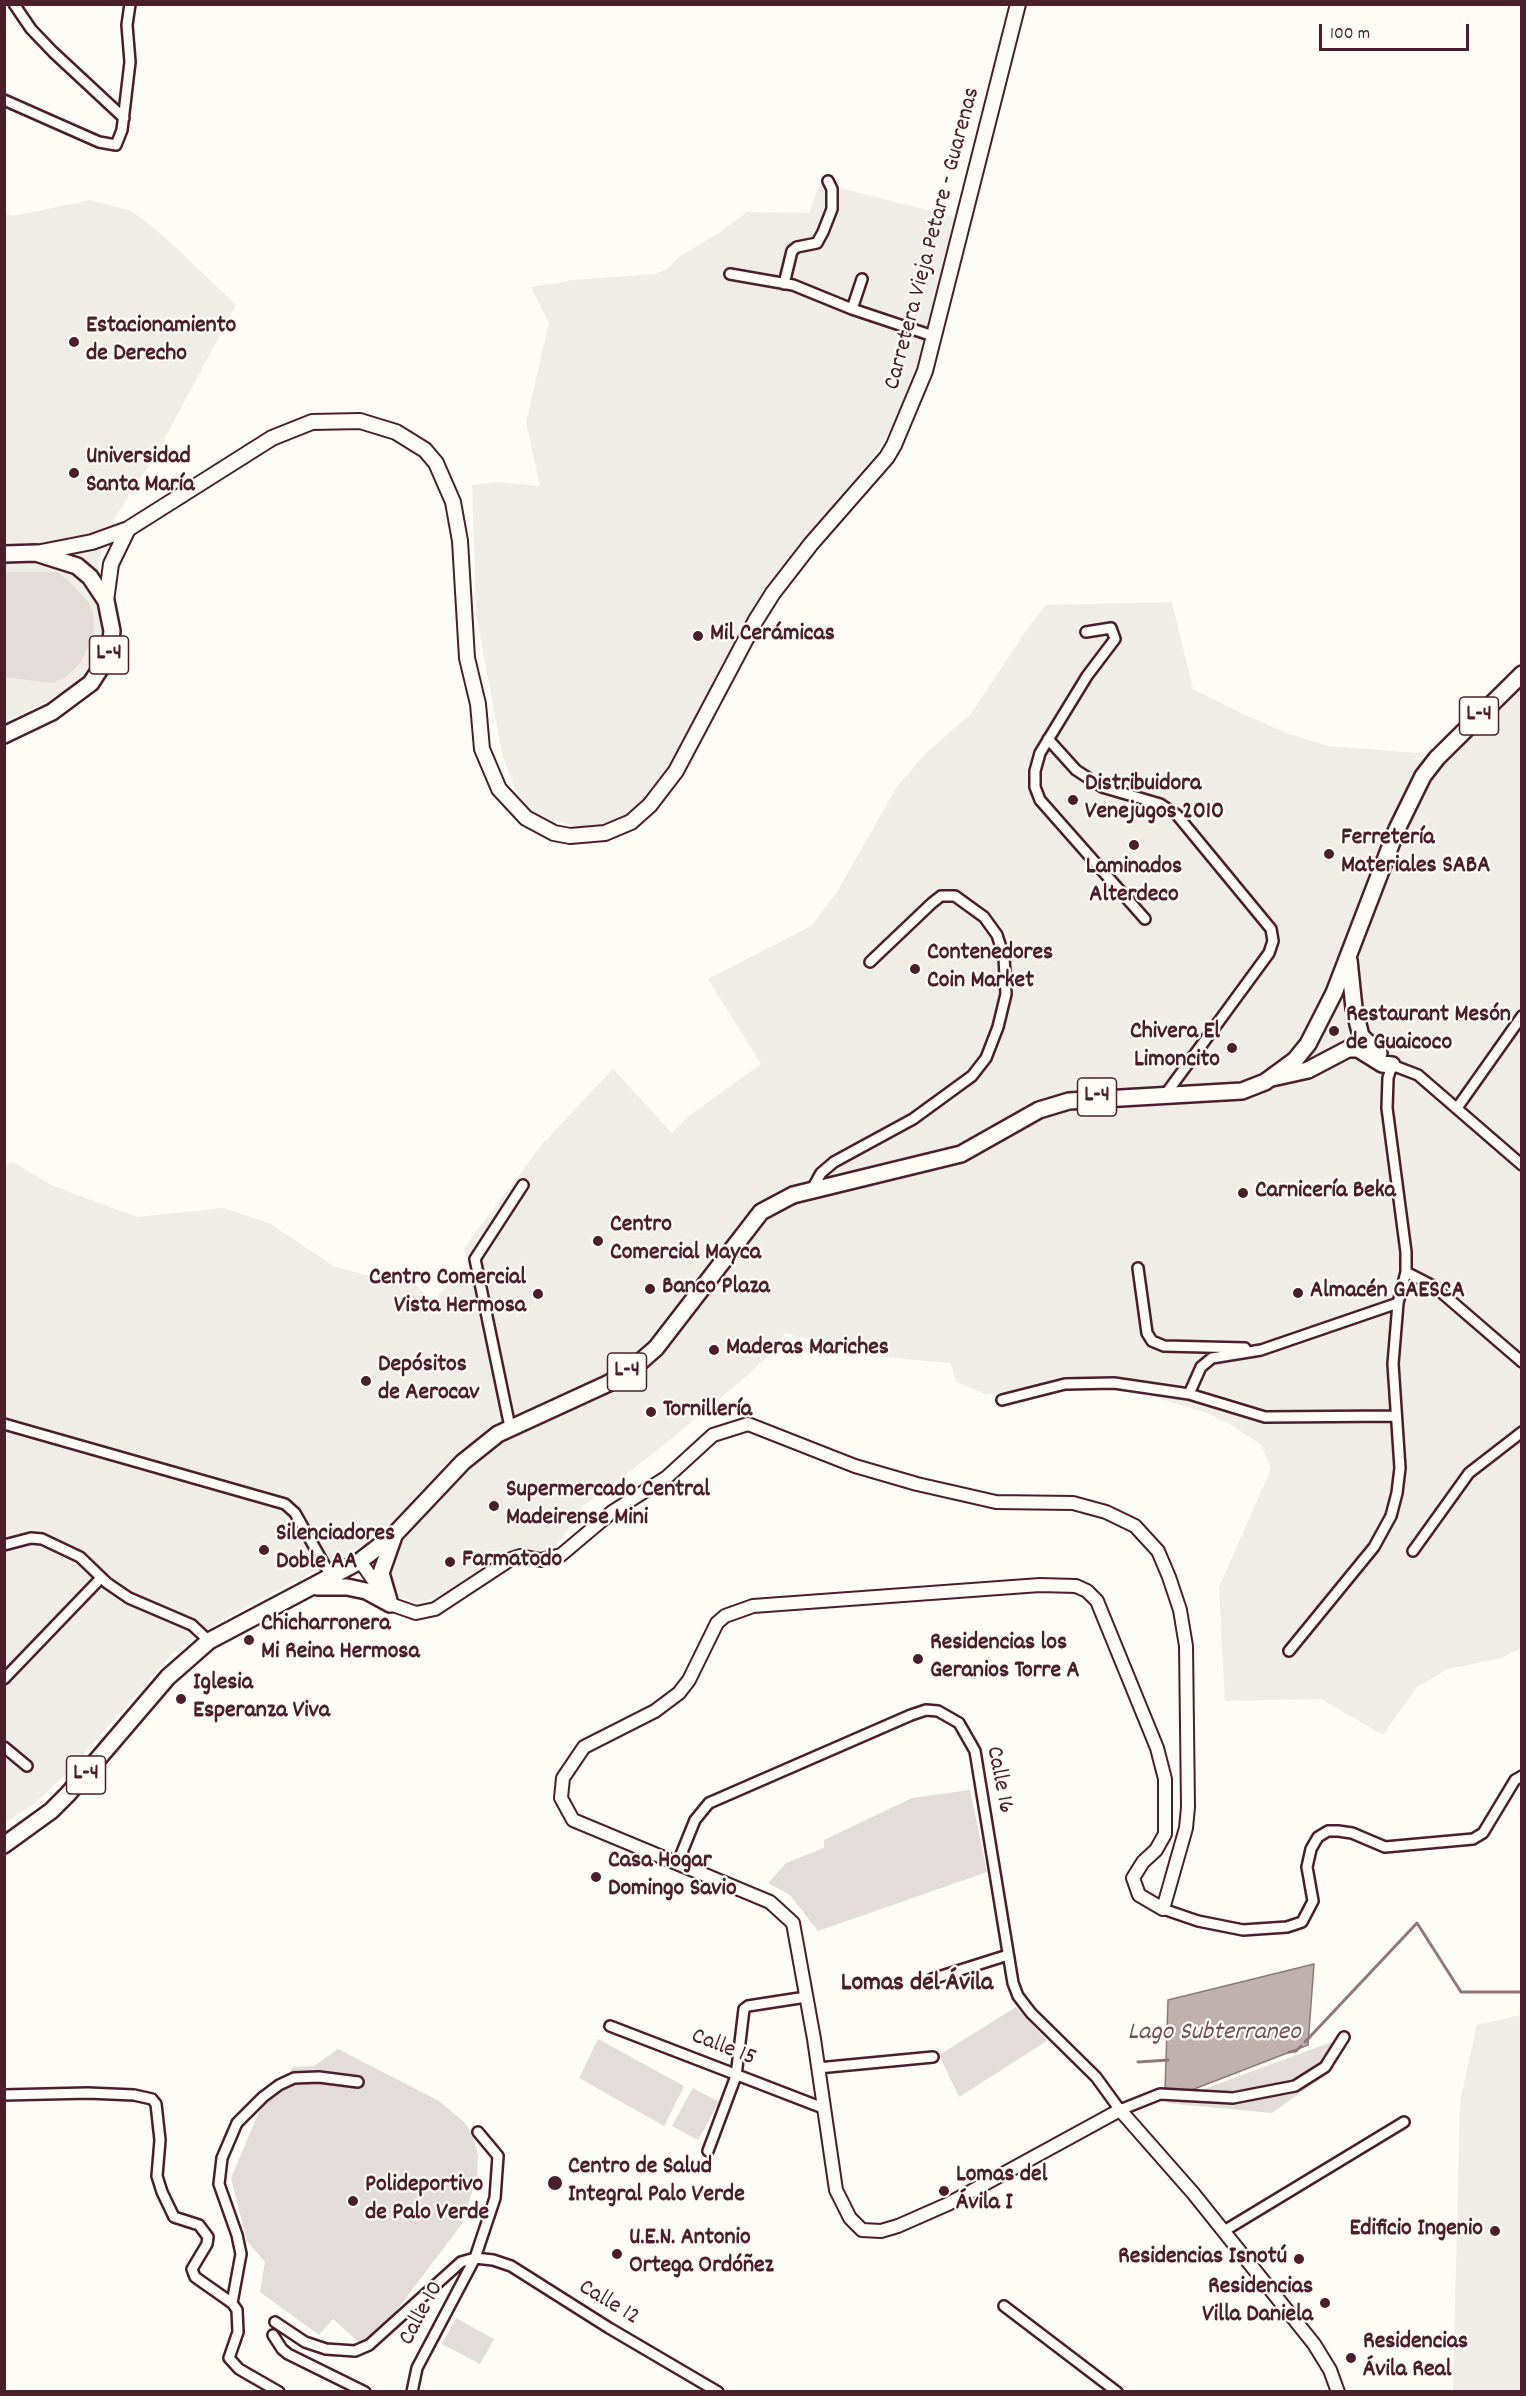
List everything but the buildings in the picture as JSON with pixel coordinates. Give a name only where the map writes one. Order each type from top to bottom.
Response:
[{"type":"main road","name":"Carretera Vieja Petare - Guarenas","points":[[36,553],[92,542],[128,529],[272,438],[312,422],[360,421],[379,425],[410,439],[425,450],[436,464],[453,502],[460,541],[467,658],[478,704],[482,749],[489,768],[513,807],[540,826],[570,836],[604,833],[640,815],[664,788],[699,731],[768,601],[811,544],[891,452],[919,388],[999,87],[1018,4]]},
{"type":"main road","points":[[106,601],[111,564],[128,529]]},
{"type":"main road","name":"L-4","points":[[4,554],[36,553],[78,566],[90,577],[106,601],[111,620],[109,655],[98,675],[79,694],[52,712],[4,735]]},
{"type":"main road","name":"L-4","points":[[4,1845],[51,1811],[68,1794],[168,1677],[208,1641],[247,1619],[332,1578],[360,1561],[395,1534],[463,1462],[510,1427],[609,1383],[632,1369],[656,1348],[762,1212],[793,1195],[961,1154],[1039,1110],[1069,1101],[1242,1091],[1269,1079],[1295,1060],[1308,1044],[1323,1018],[1349,957],[1397,829],[1423,776],[1437,758],[1521,674]]},
{"type":"main road","points":[[1349,957],[1354,1008],[1361,1036],[1392,1065]]},
{"type":"main road","points":[[1269,1079],[1308,1070],[1348,1049],[1358,1049],[1382,1064],[1392,1065]]},
{"type":"main road","points":[[390,1604],[381,1573],[395,1534]]},
{"type":"main road","points":[[314,1587],[347,1587],[366,1591],[390,1604]]},
{"type":"street","points":[[14,4],[31,29],[53,52],[124,118]]},
{"type":"street","points":[[4,100],[108,146],[116,145],[121,139],[130,62],[127,25],[130,4]]},
{"type":"street","points":[[784,284],[792,251],[797,247],[817,243],[823,232],[832,209],[832,189],[828,181]]},
{"type":"street","points":[[730,274],[794,285],[852,309],[933,336]]},
{"type":"street","points":[[852,309],[862,279]]},
{"type":"street","points":[[1086,632],[1111,628],[1115,639],[1087,676],[1048,740],[1035,771],[1035,787],[1040,800],[1145,919]]},
{"type":"street","points":[[1048,740],[1063,758],[1102,787],[1160,804],[1176,814],[1271,928],[1273,942],[1269,953],[1165,1095]]},
{"type":"street","points":[[811,1191],[821,1173],[834,1162],[913,1119],[972,1076],[987,1058],[998,1028],[1006,994],[1004,957],[997,935],[984,916],[955,896],[941,896],[870,962]]},
{"type":"street","points":[[1458,1108],[1521,1016]]},
{"type":"street","points":[[1289,1651],[1374,1547],[1391,1516],[1400,1468],[1393,1364],[1398,1303],[1406,1272],[1406,1252],[1388,1108],[1388,1078],[1392,1065],[1418,1075],[1521,1163]]},
{"type":"street","points":[[510,1427],[475,1259],[523,1185]]},
{"type":"street","points":[[1137,1268],[1146,1333],[1152,1341],[1164,1346],[1266,1348]]},
{"type":"street","points":[[1406,1272],[1435,1287],[1521,1362]]},
{"type":"street","points":[[1189,1394],[1201,1367],[1212,1358],[1266,1348],[1398,1303]]},
{"type":"street","points":[[1002,1400],[1065,1384],[1114,1383],[1189,1394],[1265,1417],[1395,1416]]},
{"type":"street","points":[[4,1424],[285,1504],[295,1513],[332,1578]]},
{"type":"street","points":[[360,1561],[390,1604],[405,1611],[425,1612],[448,1602],[511,1559],[520,1556],[541,1560],[561,1555],[612,1512],[667,1477],[713,1435],[748,1424],[855,1466],[917,1484],[996,1502],[1073,1503],[1106,1512],[1134,1526],[1158,1551],[1180,1610],[1186,1646],[1188,1807],[1186,1828],[1163,1910]]},
{"type":"street","points":[[1413,1551],[1468,1473],[1521,1432]]},
{"type":"street","points":[[4,1545],[23,1539],[42,1539],[80,1557],[101,1578],[129,1598],[192,1625],[208,1641]]},
{"type":"street","points":[[4,1679],[101,1578]]},
{"type":"street","points":[[1344,2037],[1325,2067],[1295,2086],[1233,2098],[1160,2094],[1120,2110],[948,2204],[880,2232],[862,2230],[850,2218],[836,2190],[793,1923],[783,1911],[770,1902],[573,1820],[561,1798],[563,1778],[569,1765],[584,1746],[600,1736],[655,1711],[679,1693],[689,1680],[717,1623],[724,1616],[753,1606],[1028,1586],[1076,1586],[1098,1601],[1157,1748],[1164,1779],[1165,1834],[1156,1850],[1143,1862],[1133,1878],[1139,1895],[1163,1910],[1198,1921],[1243,1930],[1287,1927],[1302,1923],[1313,1901],[1307,1867],[1311,1849],[1318,1837],[1328,1831],[1352,1833],[1385,1847],[1473,1839],[1483,1833],[1515,1780],[1521,1776]]},
{"type":"street","name":"Calle 16","points":[[678,1862],[695,1820],[710,1803],[911,1715],[926,1710],[938,1711],[959,1723],[975,1751],[1008,1955],[1018,1996],[1031,2013],[1096,2077],[1120,2110]]},
{"type":"street","points":[[4,1747],[27,1766]]},
{"type":"street","points":[[932,1979],[1008,1955]]},
{"type":"street","points":[[708,2151],[736,2076],[744,2009],[748,2006],[806,1997]]},
{"type":"street","name":"Calle 15","points":[[610,2026],[824,2108]]},
{"type":"street","points":[[818,2068],[933,2057]]},
{"type":"street","points":[[232,2303],[241,2254],[237,2235],[219,2184],[222,2158],[237,2123],[257,2102],[294,2078],[319,2077],[358,2082]]},
{"type":"street","points":[[4,2095],[88,2093],[134,2095],[152,2099],[156,2104],[160,2140],[157,2176],[162,2192],[174,2217],[198,2225],[208,2237],[207,2244],[192,2269],[195,2277],[232,2303],[237,2310],[238,2332],[229,2358],[239,2369],[279,2391]]},
{"type":"street","points":[[1120,2110],[1224,2231],[1314,2344],[1330,2370],[1338,2391]]},
{"type":"street","points":[[1224,2231],[1404,2122]]},
{"type":"street","name":"Calle 10","points":[[412,2391],[417,2368],[475,2258],[495,2198],[498,2156],[478,2132]]},
{"type":"street","points":[[274,2322],[305,2342],[326,2349],[355,2351],[369,2345],[460,2262],[475,2258]]},
{"type":"street","name":"Calle 12","points":[[475,2258],[511,2266],[609,2328],[718,2391]]},
{"type":"street","points":[[1004,2307],[1117,2391]]},
{"type":"street","points":[[273,2335],[288,2354],[365,2391]]},
{"type":"shaded area","points":[[820,183],[958,218],[917,371],[901,413],[877,452],[765,589],[722,664],[688,737],[637,809],[616,824],[602,830],[584,829],[541,816],[525,803],[515,789],[502,754],[476,613],[472,485],[498,482],[540,486],[526,422],[549,323],[531,287],[574,280],[655,274],[667,269],[680,256],[722,231],[747,212],[809,213]]},
{"type":"shaded area","name":"Universidad Santa María","points":[[90,200],[132,211],[167,239],[236,305],[158,451],[109,527],[98,564],[106,601],[102,630],[96,661],[87,679],[74,697],[49,704],[43,703],[5,722],[5,214],[13,216]]},
{"type":"shaded area","points":[[5,572],[57,572],[68,580],[89,603],[93,613],[94,632],[81,662],[67,676],[52,683],[5,677]]},
{"type":"shaded area","points":[[1172,602],[1193,689],[1289,734],[1328,746],[1444,755],[1521,678],[1521,1648],[1501,1658],[1448,1669],[1417,1687],[1383,1735],[1321,1699],[1225,1701],[1219,1587],[1271,1469],[1261,1445],[1230,1424],[1206,1413],[1135,1391],[1061,1385],[985,1394],[956,1382],[951,1363],[870,1356],[785,1333],[772,1352],[747,1376],[650,1456],[583,1506],[562,1539],[547,1552],[498,1560],[473,1573],[440,1597],[418,1603],[396,1596],[388,1589],[362,1546],[218,1622],[173,1653],[66,1774],[34,1804],[5,1823],[4,1169],[11,1161],[53,1186],[137,1217],[223,1208],[271,1224],[335,1267],[370,1276],[387,1269],[405,1274],[432,1301],[468,1266],[464,1248],[543,1143],[613,1069],[672,1133],[690,1115],[761,1064],[708,979],[811,926],[837,892],[896,788],[926,753],[971,714],[1029,626],[1046,605]]},
{"type":"shaded area","points":[[970,1790],[987,1872],[818,1931],[790,1895],[768,1883],[786,1863],[824,1848],[824,1840],[912,1798]]},
{"type":"shaded area","points":[[1016,2007],[1047,2041],[959,2097],[939,2055]]},
{"type":"shaded area","points":[[1521,2015],[1521,2391],[1453,2391],[1460,2102],[1477,2025]]},
{"type":"shaded area","points":[[598,2039],[684,2086],[664,2126],[579,2078]]},
{"type":"shaded area","points":[[1332,2042],[1334,2069],[1272,2113],[1166,2103]]},
{"type":"shaded area","name":"Polideportivo de Palo Verde","points":[[338,2049],[439,2101],[463,2121],[472,2133],[478,2155],[477,2176],[462,2224],[387,2323],[363,2346],[333,2319],[319,2335],[260,2292],[265,2262],[247,2241],[231,2178],[259,2112],[293,2067],[314,2066]]},
{"type":"shaded area","points":[[693,2088],[719,2102],[698,2140],[672,2126]]},
{"type":"shaded area","points":[[456,2318],[494,2339],[480,2364],[442,2344]]},
{"type":"water","name":"Lago Subterraneo","points":[[1314,1964],[1308,2045],[1189,2091],[1165,2090],[1168,2000]]},
{"type":"waterway","points":[[1305,2042],[1417,1923],[1461,1992],[1522,1992]]},
{"type":"waterway","points":[[1289,2052],[1296,2051],[1301,2046]]},
{"type":"waterway","points":[[1138,2062],[1168,2060]]},
{"type":"place","name":"Estacionamiento de Derecho","points":[[74,342]]},
{"type":"place","name":"Universidad Santa María","points":[[74,473]]},
{"type":"place","name":"Mil Cerámicas","points":[[698,636]]},
{"type":"place","name":"Distribuidora Venejugos 2010","points":[[1073,800]]},
{"type":"place","name":"Laminados Alterdeco","points":[[1134,845]]},
{"type":"place","name":"Ferretería Materiales SABA","points":[[1329,854]]},
{"type":"place","name":"Contenedores Coin Market","points":[[915,969]]},
{"type":"place","name":"Restaurant Mesón de Guaicoco","points":[[1334,1031]]},
{"type":"place","name":"Chivera El Limoncito","points":[[1232,1048]]},
{"type":"place","name":"Carnicería Beka","points":[[1243,1193]]},
{"type":"place","name":"Centro Comercial Mayca","points":[[598,1241]]},
{"type":"place","name":"Banco Plaza","points":[[650,1289]]},
{"type":"place","name":"Almacén GAESCA","points":[[1298,1293]]},
{"type":"place","name":"Centro Comercial Vista Hermosa","points":[[538,1294]]},
{"type":"place","name":"Maderas Mariches","points":[[714,1350]]},
{"type":"place","name":"Depósitos de Aerocav","points":[[366,1381]]},
{"type":"place","name":"Tornillería","points":[[651,1412]]},
{"type":"place","name":"Supermercado Central Madeirense Mini","points":[[494,1506]]},
{"type":"place","name":"Silenciadores Doble AA","points":[[264,1550]]},
{"type":"place","name":"Farmatodo","points":[[450,1562]]},
{"type":"place","name":"Chicharronera Mi Reina Hermosa","points":[[249,1640]]},
{"type":"place","name":"Residencias los Geranios Torre A","points":[[918,1659]]},
{"type":"place","name":"Iglesia Esperanza Viva","points":[[181,1699]]},
{"type":"place","name":"Casa Hogar Domingo Savio","points":[[596,1877]]},
{"type":"place","name":"Centro de Salud Integral Palo Verde","points":[[555,2183]]},
{"type":"place","name":"Lomas del Ávila I","points":[[944,2191]]},
{"type":"place","name":"Polideportivo de Palo Verde","points":[[353,2201]]},
{"type":"place","name":"Edificio Ingenio","points":[[1495,2231]]},
{"type":"place","name":"U.E.N. Antonio Ortega Ordóñez","points":[[617,2254]]},
{"type":"place","name":"Residencias Isnotú","points":[[1299,2259]]},
{"type":"place","name":"Residencias Villa Daniela","points":[[1325,2303]]},
{"type":"place","name":"Residencias Ávila Real","points":[[1351,2358]]},
{"type":"district","name":"Lomas del Ávila","points":[[917,1985]]}]
